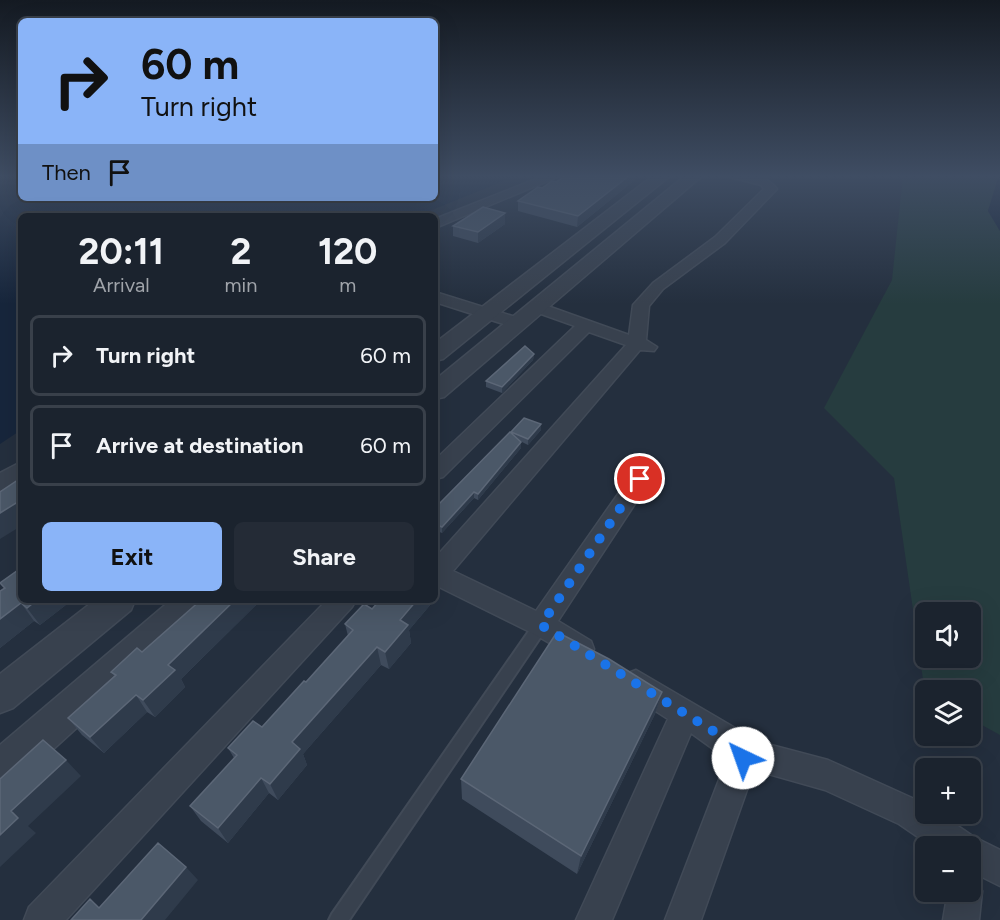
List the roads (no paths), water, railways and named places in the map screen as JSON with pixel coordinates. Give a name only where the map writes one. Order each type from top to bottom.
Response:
[{"type":"street","points":[[438,352],[609,218]]},
{"type":"street","points":[[438,389],[643,218]]},
{"type":"street","points":[[438,571],[643,345],[641,305],[658,286],[720,240],[742,218]]},
{"type":"street","points":[[438,298],[516,323]]},
{"type":"street","points":[[536,307],[643,345]]},
{"type":"street","points":[[438,469],[586,325]]},
{"type":"street","points":[[0,483],[18,472]]},
{"type":"street","points":[[541,625],[640,479]]},
{"type":"street","points":[[438,575],[541,625],[736,745],[742,752],[828,775],[909,813],[945,836]]},
{"type":"street","points":[[0,696],[115,603]]},
{"type":"street","points":[[0,771],[191,603]]},
{"type":"street","points":[[42,920],[340,603]]},
{"type":"street","points":[[594,920],[685,713]]},
{"type":"street","points":[[683,920],[741,768],[742,752]]},
{"type":"street","points":[[981,858],[1000,869]]},
{"type":"street","points":[[961,920],[963,902]]},
{"type":"lane","points":[[338,920],[541,625]]},
{"type":"water","points":[[0,218],[18,218],[18,432],[0,444]]},
{"type":"water","points":[[992,218],[1000,218],[1000,231]]}]
